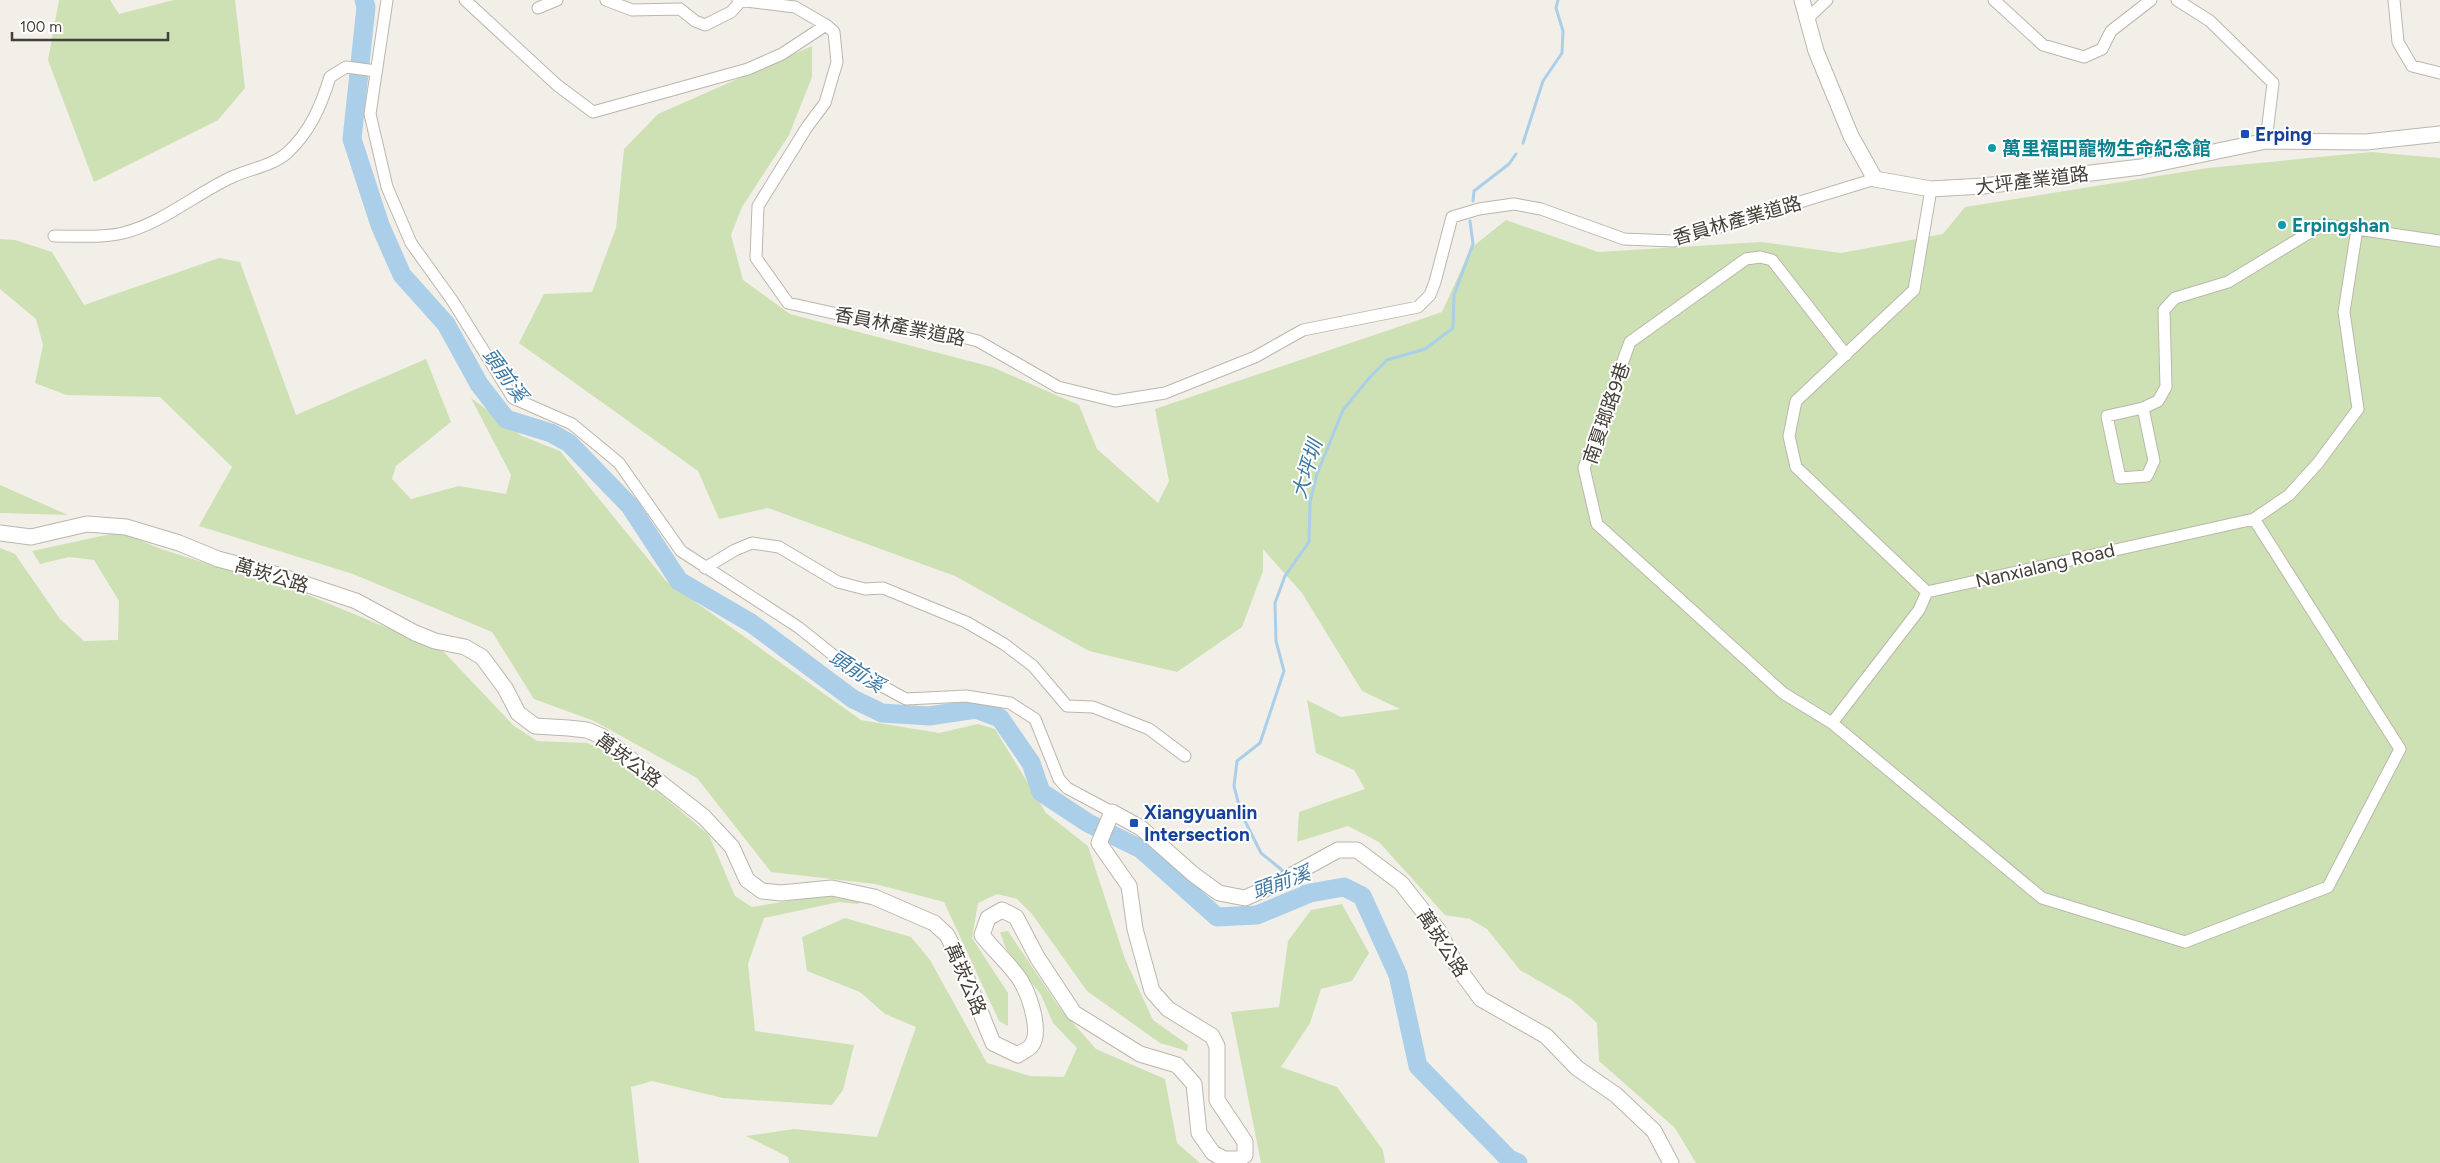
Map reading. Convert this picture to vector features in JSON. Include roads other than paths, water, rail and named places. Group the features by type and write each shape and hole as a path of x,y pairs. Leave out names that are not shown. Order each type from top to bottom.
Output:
{"street":[{"path":"388,0 370,114 391,195 412,243 452,300 513,398 572,424 619,463 681,551 798,627 852,670 906,699 966,696 1010,702 1035,719 1059,779 1067,788 1112,812"},
{"path":"465,0 557,85 593,112 748,69 782,54 826,25 795,7 739,1 731,12 705,25 695,21 680,9 632,10 606,0"},
{"path":"538,8 557,0"},
{"path":"1802,0 1816,51 1851,136 1875,179"},
{"path":"1808,18 1827,0"},
{"path":"1994,0 2043,45 2084,57 2102,49 2111,31 2150,0"},
{"path":"2177,0 2210,21 2273,83 2266,141"},
{"path":"2394,0 2398,42 2412,66 2440,73"},
{"name":"香員林產業道路","path":"826,25 834,32 837,62 825,103 807,127 758,206 756,258 788,303 860,318 923,327 978,342 1058,387 1115,401 1165,393 1255,357 1303,330 1418,308 1430,296 1452,217 1479,209 1514,204 1541,209 1624,239 1673,241 1875,179"},
{"path":"54,236 123,233 190,203 231,177 274,161 287,153 310,126 321,106 330,77 346,67 376,71"},
{"name":"大坪產業道路","path":"1875,179 1931,189 1983,186 2141,167 2266,141 2366,142 2440,134"},
{"path":"1832,723 1919,610 1927,592 1796,467 1789,436 1796,401 1914,290 1931,189"},
{"path":"2143,408 2154,461 2147,476 2120,478 2107,416 2143,408 2158,401 2166,387 2164,310 2175,298 2228,282 2322,225 2440,241"},
{"name":"Nanxialang Road","path":"1927,592 2254,519 2289,495 2318,464 2358,409 2344,312 2356,229"},
{"name":"南夏瑯路9巷","path":"1846,355 1772,260 1760,257 1746,259 1630,342 1584,468 1597,524 1783,693 1832,723 2042,898 2185,942 2328,887 2400,749 2254,519"},
{"name":"萬崁公路","path":"0,533 31,537 86,524 126,527 179,543 218,559 278,575 356,601 416,634 435,641 465,647 482,657 505,688 518,713 535,726 586,730 601,736 704,817 732,847 746,880 762,891 781,893 832,888 874,897 934,923 947,935 994,1043 1018,1055 1030,1047 1036,1035 1034,1016 1022,982 994,952 982,935 988,918 1002,910 1016,917 1037,957 1074,1012 1140,1054 1177,1064 1194,1084 1199,1133 1213,1153 1224,1159 1239,1159 1245,1155 1245,1142 1217,1100 1217,1046 1212,1036 1168,1009 1152,991 1135,929 1129,886 1099,843 1112,812 1141,828 1193,874 1219,893 1245,898 1276,884 1338,850 1358,850 1401,883 1438,930 1458,968 1481,999 1546,1036 1576,1068 1616,1095 1654,1131 1671,1163"},
{"path":"705,568 735,550 752,543 780,547 838,582 865,589 883,588 966,622 1004,644 1032,666 1067,706 1093,707 1149,729 1185,756"}],"waterway":[{"name":"頭前溪","path":"364,0 366,7 352,139 380,225 402,275 446,324 479,384 506,419 551,433 569,443 630,506 679,581 751,623 853,699 882,713 929,716 976,709 1000,718 1031,763 1041,792 1088,823 1141,849 1217,917 1257,915 1310,893 1344,887 1362,896 1398,975 1418,1066 1509,1159 1518,1163"},
{"name":"大坪圳","path":"1523,143 1543,81 1562,53 1563,31 1556,8 1558,0"},
{"name":"大坪圳","path":"1473,201 1474,191 1509,164 1516,154"},
{"name":"大坪圳","path":"1282,870 1261,853 1241,813 1234,786 1237,761 1260,743 1284,671 1276,641 1275,603 1285,576 1309,542 1310,502 1317,474 1343,410 1370,377 1387,360 1425,349 1453,328 1454,295 1473,244 1470,221"},
{"name":"大坪圳","path":"1297,882 1310,893"}],"place":[{"name":"Erping","path":"2245,134"},
{"name":"萬里福田寵物生命紀念館","path":"1992,148"},
{"name":"Erpingshan","path":"2282,225"},
{"name":"Xiangyuanlin Intersection","path":"1134,823"}]}
